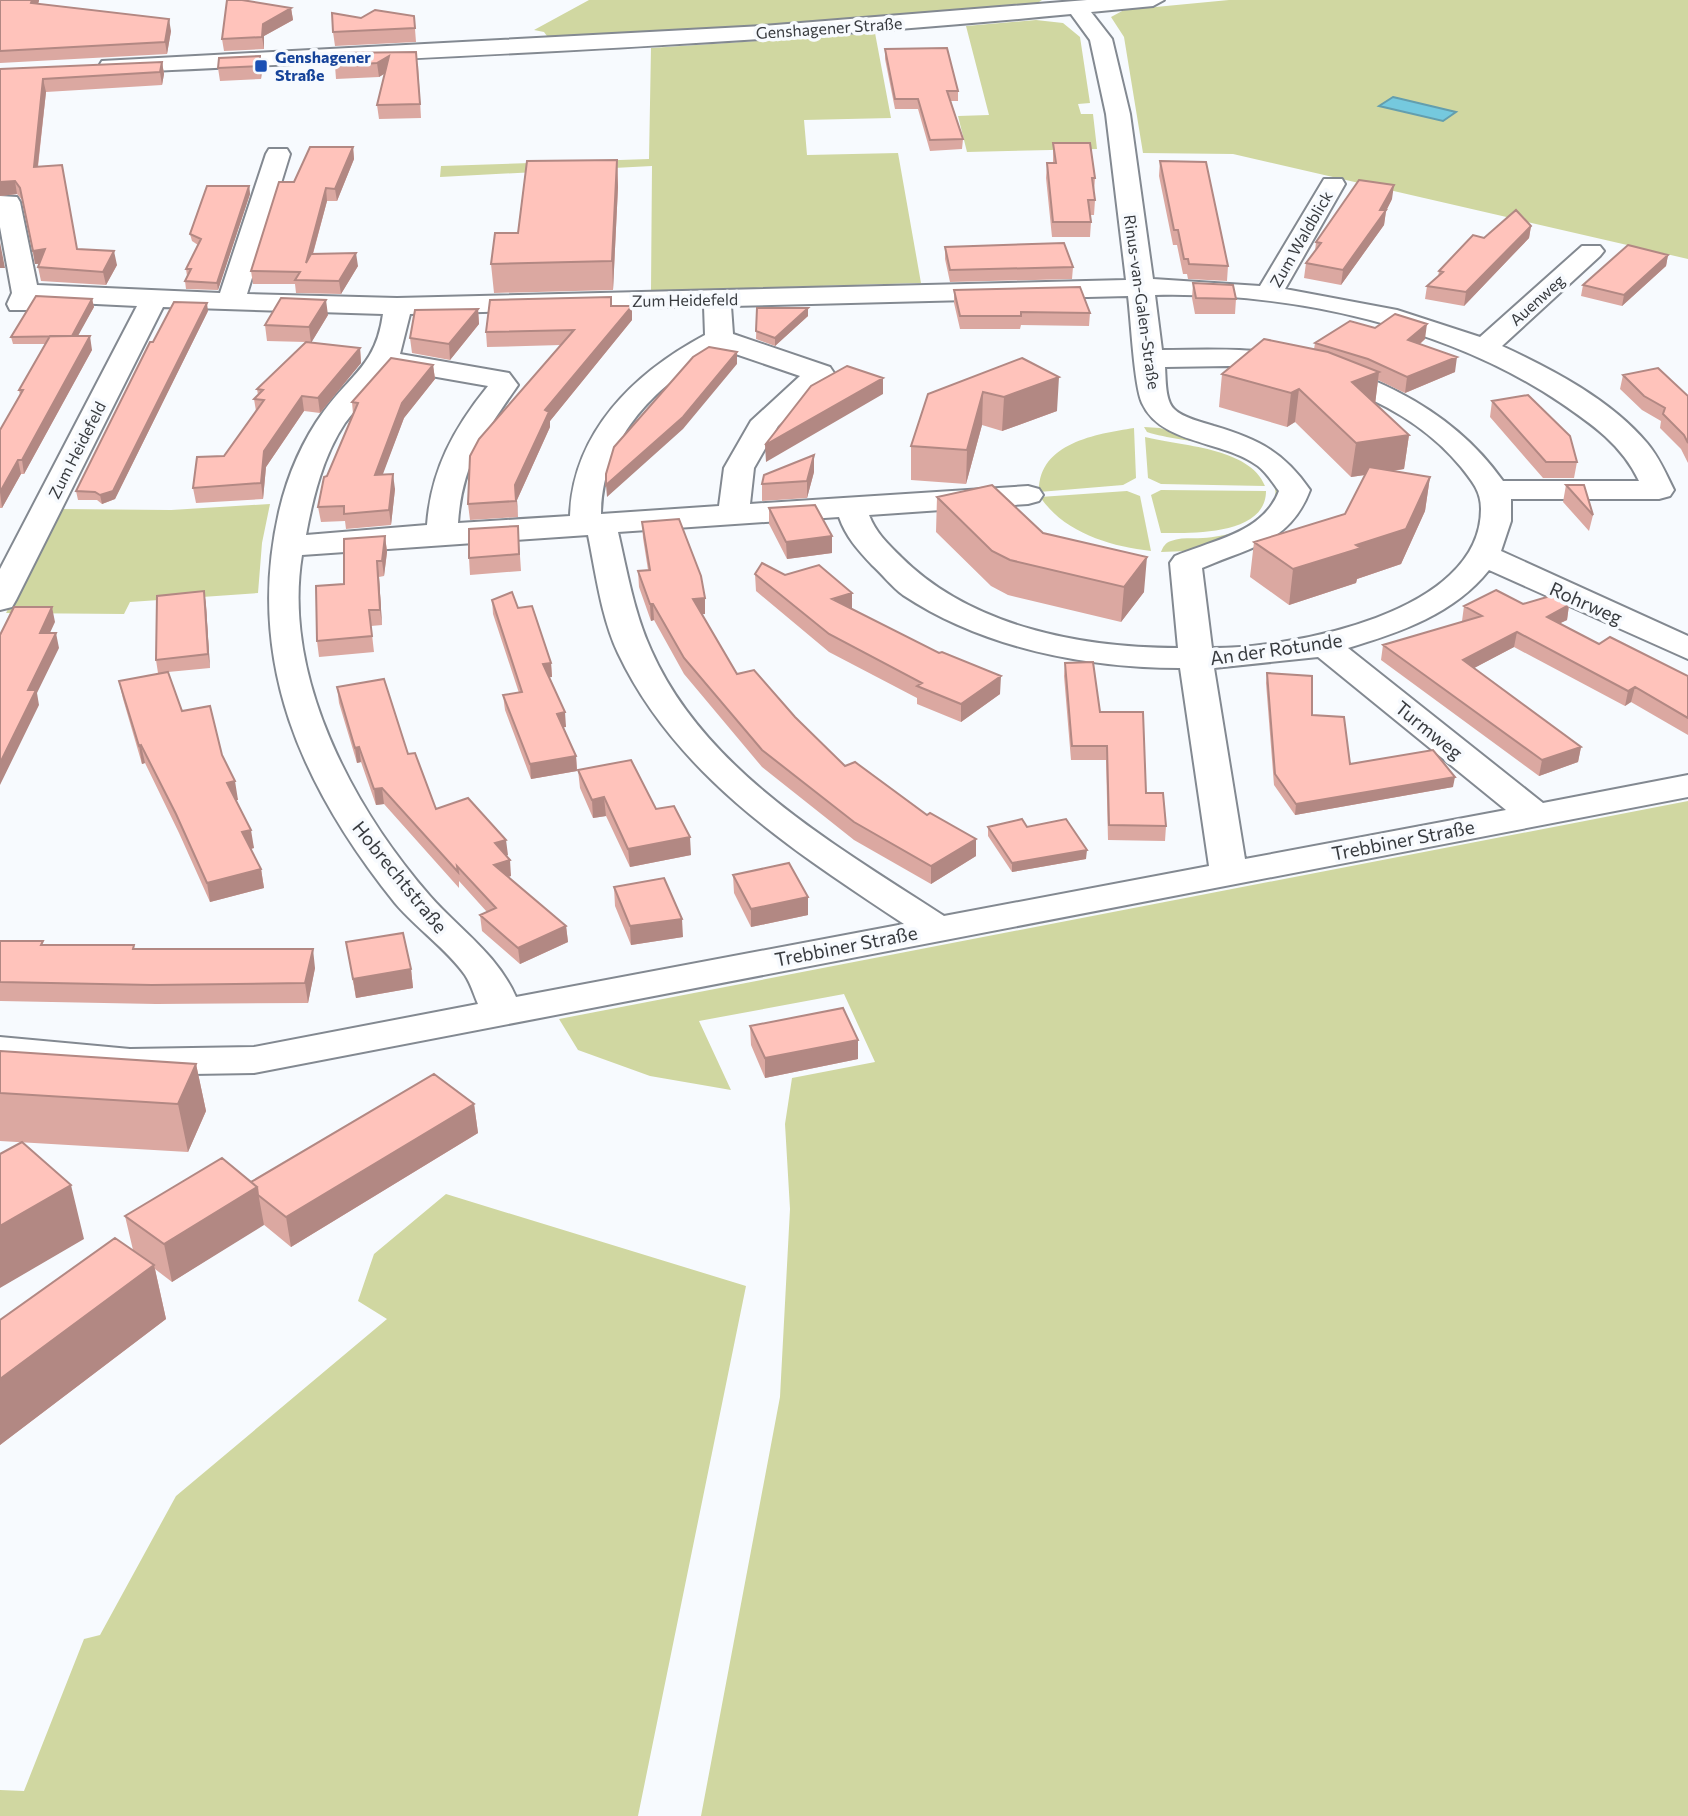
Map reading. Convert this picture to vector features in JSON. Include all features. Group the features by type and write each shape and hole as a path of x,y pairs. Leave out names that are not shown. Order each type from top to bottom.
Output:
{"street":[{"name":"Genshagener Straße","path":"89,68 679,38 1153,0"},
{"name":"Rinus-van-Galen-Straße","path":"1077,8 1101,39 1118,114 1155,401 1164,416 1184,426 1234,441 1270,460 1295,490 1290,509 1279,523 1186,563 1196,659 1229,874"},
{"path":"231,301 278,154"},
{"name":"Zum Waldblick","path":"1269,293 1333,184"},
{"name":"Zum Heidefeld","path":"8,202 22,298 83,293 154,299 397,306 1139,287 1214,288 1269,293 1357,309 1420,326 1483,349 1536,374 1575,398 1621,433 1641,456 1659,490 1494,490"},
{"name":"Auenweg","path":"1483,349 1591,251"},
{"name":"Zum Heidefeld","path":"0,600 154,299"},
{"path":"717,299 719,339"},
{"name":"Hobrechtstraße","path":"397,306 395,335 386,360 334,418 316,452 294,512 284,582 287,643 298,702 322,764 355,825 435,924 483,971 502,1012"},
{"path":"733,515 739,468 766,421 820,373 719,339 666,370 617,420 600,447 589,479 593,526 635,652 660,697 701,747 752,798 811,844 938,929"},
{"path":"1149,359 1222,358 1278,362 1332,377 1375,393 1433,424 1472,458 1494,490"},
{"path":"386,360 499,379 504,386 458,452 443,495 442,534"},
{"name":"An der Rotunde","path":"851,507 864,538 890,569 927,596 979,622 1044,643 1117,657 1196,659 1324,646 1364,635 1411,616 1449,592 1485,556 1495,527 1494,490"},
{"path":"288,548 320,542 593,526 1028,495"},
{"name":"Rohrweg","path":"1485,556 1688,649"},
{"name":"Turmweg","path":"1324,646 1534,814"},
{"name":"Trebbiner Straße","path":"0,1050 130,1062 254,1060 1688,786"}],"green space":[{"path":"589,0 1042,0 1030,8 835,24 550,40 544,32 534,30"},
{"path":"1229,0 1688,0 1688,259 1233,154 1143,153 1124,37 1111,17 1124,10"},
{"path":"1036,20 1063,23 1080,37 1090,103 1078,104 1081,114 1093,114 1097,149 967,152 958,116 989,115 966,26"},
{"path":"875,33 891,118 804,120 807,155 898,153 921,283 651,291 652,166 440,177 441,166 649,159 651,48"},
{"path":"1144,427 1160,428 1251,456 1278,481 1281,504 1263,517 1273,506 1275,490 1263,469 1249,458 1216,446 1147,432"},
{"path":"1134,428 1136,478 1123,485 1039,492 1041,475 1048,462 1059,452 1087,438"},
{"path":"1145,437 1212,450 1229,456 1245,463 1257,473 1265,486 1161,484 1148,478"},
{"path":"1161,490 1266,491 1263,506 1254,517 1240,524 1207,532 1161,533 1151,495"},
{"path":"1127,491 1140,496 1151,551 1119,546 1089,536 1062,520 1040,497"},
{"path":"270,504 262,543 258,593 130,602 124,614 6,613 59,509 171,510"},
{"path":"1257,522 1242,533 1187,551 1161,552 1166,544 1175,540 1221,536"},
{"path":"1688,801 1688,1816 701,1816 780,1397 790,1209 785,1124 792,1078 875,1062 844,994 699,1021 731,1090 650,1076 578,1050 559,1019"},
{"path":"446,1194 746,1286 638,1816 0,1816 0,1790 24,1791 84,1639 100,1635 176,1496 387,1319 358,1301 374,1254"}],"water":[{"path":"1393,97 1456,112 1443,121 1379,106"}],"building":[{"path":"0,0 32,0 31,3 169,19 165,42 0,51"},
{"path":"227,0 291,8 263,24 262,37 222,39"},
{"path":"375,10 414,16 415,28 333,32 332,13 361,18"},
{"path":"947,48 958,91 947,91 963,139 930,140 918,99 895,99 885,49"},
{"path":"416,52 420,104 377,105 389,56 377,63 334,66 334,53"},
{"path":"260,56 260,66 218,68 219,58"},
{"path":"162,62 160,72 43,79 34,167 62,165 77,249 114,251 103,272 38,267 45,249 33,251 20,188 15,181 0,182 0,69"},
{"path":"1053,143 1090,143 1095,178 1092,178 1095,200 1088,200 1091,222 1053,222 1047,163 1056,163"},
{"path":"310,147 353,147 335,189 326,188 306,263 311,254 356,253 339,281 295,280 300,272 251,271 279,182 294,182"},
{"path":"617,160 612,261 491,264 495,233 518,233 527,161"},
{"path":"1160,161 1206,162 1228,266 1189,264 1188,259 1184,259 1178,230 1174,230"},
{"path":"1359,180 1394,185 1380,210 1386,210 1343,270 1306,263 1321,243 1316,242"},
{"path":"207,186 249,186 217,283 185,281 191,269 186,269 201,239 190,234"},
{"path":"1516,210 1531,226 1466,292 1427,286 1443,272 1439,271 1473,235 1484,238"},
{"path":"1064,243 1073,267 950,270 945,247"},
{"path":"1628,245 1668,255 1624,295 1583,285"},
{"path":"1193,283 1233,285 1236,299 1196,298"},
{"path":"1080,287 1090,313 1021,312 1021,316 960,316 954,290"},
{"path":"36,296 92,299 72,336 11,337"},
{"path":"611,297 611,306 632,306 545,410 549,412 515,485 516,501 468,504 470,456 479,439 574,330 486,332 490,300"},
{"path":"281,298 326,300 309,327 265,325"},
{"path":"174,302 207,303 113,491 100,495 95,492 76,491 150,342 153,342"},
{"path":"757,308 808,308 775,338 756,331"},
{"path":"478,309 449,344 410,338 415,310"},
{"path":"1395,314 1427,324 1408,340 1457,357 1407,377 1368,359 1315,343 1350,321 1375,328"},
{"path":"50,336 90,336 22,460 18,460 0,492 0,430"},
{"path":"1264,339 1328,352 1379,372 1352,382 1409,435 1356,443 1299,389 1291,393 1222,374"},
{"path":"306,342 360,348 318,398 302,396 264,451 261,483 193,488 197,457 224,456 264,400 254,399 263,390 257,389"},
{"path":"709,347 737,352 683,417 606,485 606,474 614,447 693,357"},
{"path":"391,358 433,365 402,403 375,475 393,474 389,510 344,514 344,506 318,507 324,477 327,476 358,403 352,402"},
{"path":"1022,358 1059,377 1004,397 983,392 967,450 911,446 928,394"},
{"path":"847,366 883,378 765,445 811,386"},
{"path":"1658,368 1688,396 1688,443 1684,435 1663,414 1665,408 1644,396 1623,375"},
{"path":"1528,395 1570,436 1577,462 1546,462 1492,401"},
{"path":"814,455 807,481 762,484 764,475"},
{"path":"1369,467 1430,477 1406,529 1356,545 1361,548 1293,569 1254,542 1345,514"},
{"path":"992,485 1043,533 1147,557 1124,587 1010,560 992,551 937,497"},
{"path":"1566,485 1584,485 1593,515"},
{"path":"815,505 832,536 786,542 769,508"},
{"path":"679,519 701,576 705,598 693,599 737,674 754,670 795,717 845,766 855,762 927,815 930,813 976,839 931,866 854,822 762,750 684,658 653,604 650,604 638,571 650,570 642,522"},
{"path":"518,526 519,554 469,558 469,529"},
{"path":"385,536 382,561 377,561 380,610 369,610 372,636 317,641 316,586 344,584 344,539"},
{"path":"762,563 785,575 819,565 852,593 832,599 939,653 1001,676 961,704 917,686 922,683 829,634 755,574"},
{"path":"1496,590 1523,604 1564,592 1569,605 1547,617 1599,644 1610,637 1688,676 1688,718 1635,687 1628,691 1517,632 1463,660 1581,747 1542,760 1383,645 1482,616 1464,606"},
{"path":"204,591 208,654 156,660 157,596"},
{"path":"512,592 518,608 532,606 551,663 543,664 565,712 557,714 576,756 530,764 503,695 522,692 492,600"},
{"path":"14,607 52,607 40,633 56,633 28,690 36,690 0,763 0,635"},
{"path":"1093,662 1100,712 1143,712 1146,793 1163,793 1166,826 1109,825 1107,746 1072,746 1065,663"},
{"path":"168,672 182,711 210,706 222,755 235,781 227,783 251,830 242,832 261,869 207,883 176,814 141,745 139,746 119,681"},
{"path":"1267,673 1312,676 1312,715 1344,717 1350,764 1433,750 1455,777 1296,804 1275,774"},
{"path":"384,679 408,754 415,753 436,809 468,798 506,840 495,843 510,860 494,865 566,926 518,948 480,915 496,908 457,866 458,872 382,788 374,789 359,747 355,748 337,687"},
{"path":"631,760 656,809 674,806 690,837 628,849 604,797 592,800 578,770"},
{"path":"1022,819 1027,827 1066,819 1087,850 1012,863 988,827"},
{"path":"789,863 808,897 751,909 733,875"},
{"path":"664,878 682,919 630,926 614,887"},
{"path":"403,933 411,969 353,979 346,942"},
{"path":"0,941 43,941 41,945 134,945 133,949 313,949 305,983 152,985 0,982"},
{"path":"843,1008 858,1040 765,1058 750,1026"},
{"path":"0,1051 196,1064 178,1104 0,1093"},
{"path":"434,1074 474,1104 286,1217 258,1195 257,1187 251,1182"},
{"path":"22,1142 71,1185 0,1226 0,1154"},
{"path":"222,1158 257,1187 164,1244 125,1216"},
{"path":"115,1238 154,1265 0,1379 0,1320"}],"place":[{"name":"Genshagener Straße","path":"261,66"}]}
